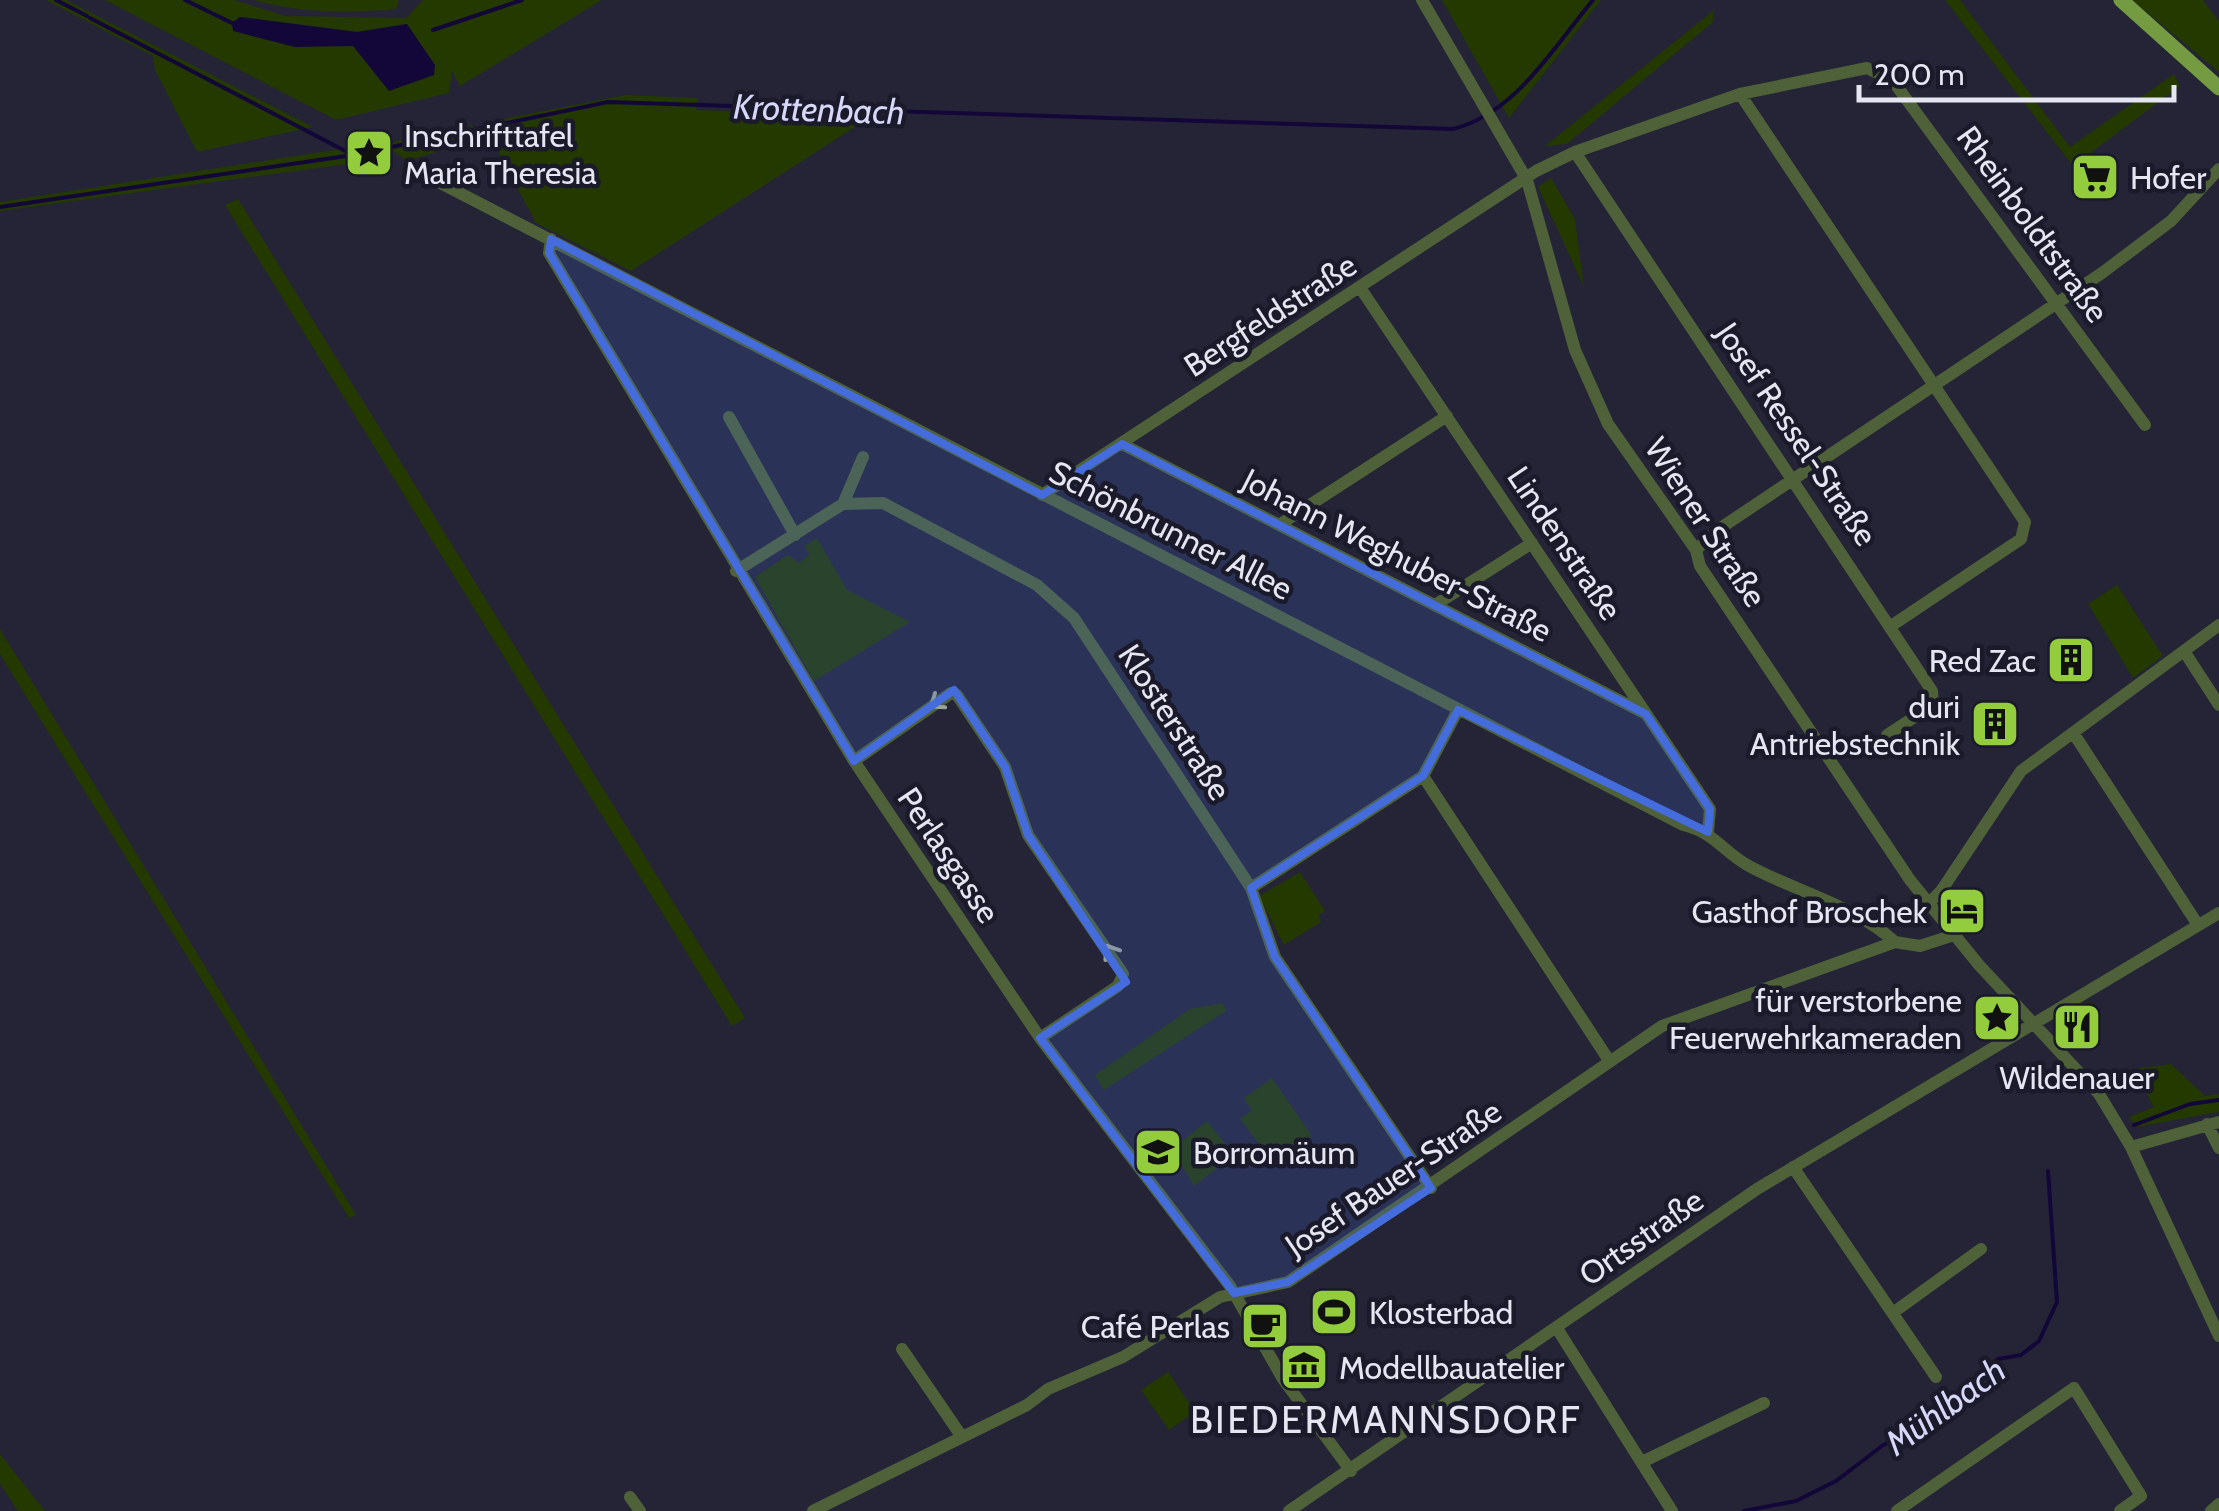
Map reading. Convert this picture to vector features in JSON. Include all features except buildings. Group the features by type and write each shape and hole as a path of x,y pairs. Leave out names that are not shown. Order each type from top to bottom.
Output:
{"main road":[{"path":"2121,0 2217,82"}],"street":[{"name":"Wiener Straße","path":"1422,0 1527,180 1574,350 1608,424 1929,903 2099,1094 2131,1147 2219,1336"},
{"name":"Rheinboldtstraße","path":"1527,180 1575,152 1740,94 1866,68 1893,81 2145,425"},
{"path":"1740,94 2026,531 2022,540 1892,626"},
{"name":"Josef Ressel-Straße","path":"1575,152 1932,691 1933,705 1887,735"},
{"path":"1696,550 1716,531 2171,222 2219,170"},
{"name":"Schönbrunner Allee","path":"417,171 1458,710 1684,825 1708,832 1745,864 1876,924 1895,942"},
{"name":"Bergfeldstraße","path":"1042,495 1527,180"},
{"name":"Perlasgasse","path":"552,239 549,253 736,571 854,761 1040,1038 1234,1293 1283,1379 1351,1471"},
{"name":"Lindenstraße","path":"1361,288 1710,808 1708,832"},
{"path":"729,416 795,535"},
{"path":"1279,525 1447,416"},
{"name":"Johann Weghuber-Straße","path":"1122,444 1646,714"},
{"path":"736,571 843,504 863,458"},
{"name":"Klosterstraße","path":"843,504 883,503 1038,584 1074,618 1251,888 1275,957 1430,1188"},
{"path":"1435,606 1532,543"},
{"path":"1929,903 2021,771 2219,625"},
{"path":"2184,651 2219,705"},
{"path":"854,761 951,692 957,695 1005,767 1028,835 1122,974 1118,986 1040,1038"},
{"path":"1251,888 1423,776 1458,710"},
{"path":"2074,734 2198,925"},
{"path":"1423,776 1610,1062"},
{"name":"Ortsstraße","path":"1290,1511 1792,1167 2219,913"},
{"name":"Josef Bauer-Straße","path":"813,1511 1122,1356 1234,1293 1285,1284 1662,1026 1895,942 1920,946 1954,935"},
{"path":"2131,1147 2213,1123 2219,1148"},
{"path":"1792,1167 1936,1377"},
{"path":"1894,1312 1981,1249"},
{"path":"1558,1330 1672,1511"},
{"path":"902,1349 962,1437"},
{"path":"1897,1511 2074,1388 2142,1496 2120,1511"},
{"path":"1642,1462 1764,1403"},
{"path":"630,1497 640,1511"},
{"path":"2211,1511 2219,1504"}],"highlighted area":[{"path":"551,239 1042,495 1122,444 1646,714 1710,809 1708,832 1458,710 1423,776 1251,888 1275,957 1431,1188 1288,1282 1234,1293 1040,1038 1126,982 1028,835 1005,767 954,690 854,761 549,253"}],"green space":[{"path":"46,0 66,0 313,127 197,152 155,70 153,56"},
{"path":"105,0 234,0 285,16 406,18 423,0 602,0 460,86 452,71 449,93 336,120","holes":["240,17 357,32 407,24 369,63 353,45"]},
{"path":"253,0 399,0 396,9 342,12 288,8"},
{"path":"1442,0 1601,0 1509,118"},
{"path":"1945,0 1960,0 2070,147 2174,74 2180,86 2073,166"},
{"path":"2132,0 2203,0 2219,21 2219,72"},
{"path":"1713,11 1713,22 1567,144 1545,146"},
{"path":"626,95 698,98 696,110 872,116 631,271 536,223 483,123"},
{"path":"472,125 477,139 407,161 384,144"},
{"path":"353,147 377,160 0,211 0,202"},
{"path":"1551,178 1575,219 1584,287 1538,187"},
{"path":"238,199 745,1018 732,1026 225,205"},
{"path":"817,538 847,590 910,622 814,681 755,577 788,555 799,563 810,554 804,546"},
{"path":"2117,585 2163,656 2133,678 2088,604"},
{"path":"0,629 356,1215 349,1218 0,654"},
{"path":"1300,872 1325,911 1319,915 1321,922 1284,945 1259,896"},
{"path":"1223,1003 1226,1011 1104,1090 1095,1075 1190,1009"},
{"path":"2171,1064 2205,1096 2219,1094 2219,1112 2136,1127 2129,1117 2154,1107 2133,1069"},
{"path":"1272,1078 1312,1136 1274,1163 1240,1119 1252,1110 1244,1098"},
{"path":"1207,1121 1234,1155 1194,1186 1172,1149"},
{"path":"1168,1372 1195,1412 1169,1430 1141,1390"},
{"path":"0,1454 45,1511 18,1511 0,1484"}],"shaded area":[{"path":"240,17 357,32 407,24 435,65 434,75 389,91 353,46 295,47 233,31 232,23"}],"waterway":[{"path":"56,0 87,16"},
{"path":"185,0 234,24"},
{"path":"433,30 522,0"},
{"name":"Krottenbach","path":"0,207 353,155 608,102 1453,129 1496,109 1514,94 1593,0"},
{"path":"90,18 351,154"},
{"name":"Mühlbach","path":"2134,1125 2190,1104 2219,1100"},
{"name":"Mühlbach","path":"1744,1511 1796,1501 1836,1481 1882,1446 1958,1402 1998,1359 2021,1355 2039,1341 2057,1302 2048,1171"}],"place":[{"name":"Inschrifttafel Maria Theresia","path":"369,153"},
{"name":"Hofer","path":"2095,177"},
{"name":"Red Zac","path":"2071,660"},
{"name":"duri Antriebstechnik","path":"1995,724"},
{"name":"Gasthof Broschek","path":"1962,911"},
{"name":"für verstorbene Feuerwehrkameraden","path":"1997,1018"},
{"name":"Wildenauer","path":"2077,1027"},
{"name":"Borromäum","path":"1158,1152"},
{"name":"Klosterbad","path":"1334,1312"},
{"name":"Café Perlas","path":"1265,1326"},
{"name":"Modellbauatelier","path":"1304,1367"}],"district":[{"name":"BIEDERMANNSDORF","path":"1386,1419"}]}
